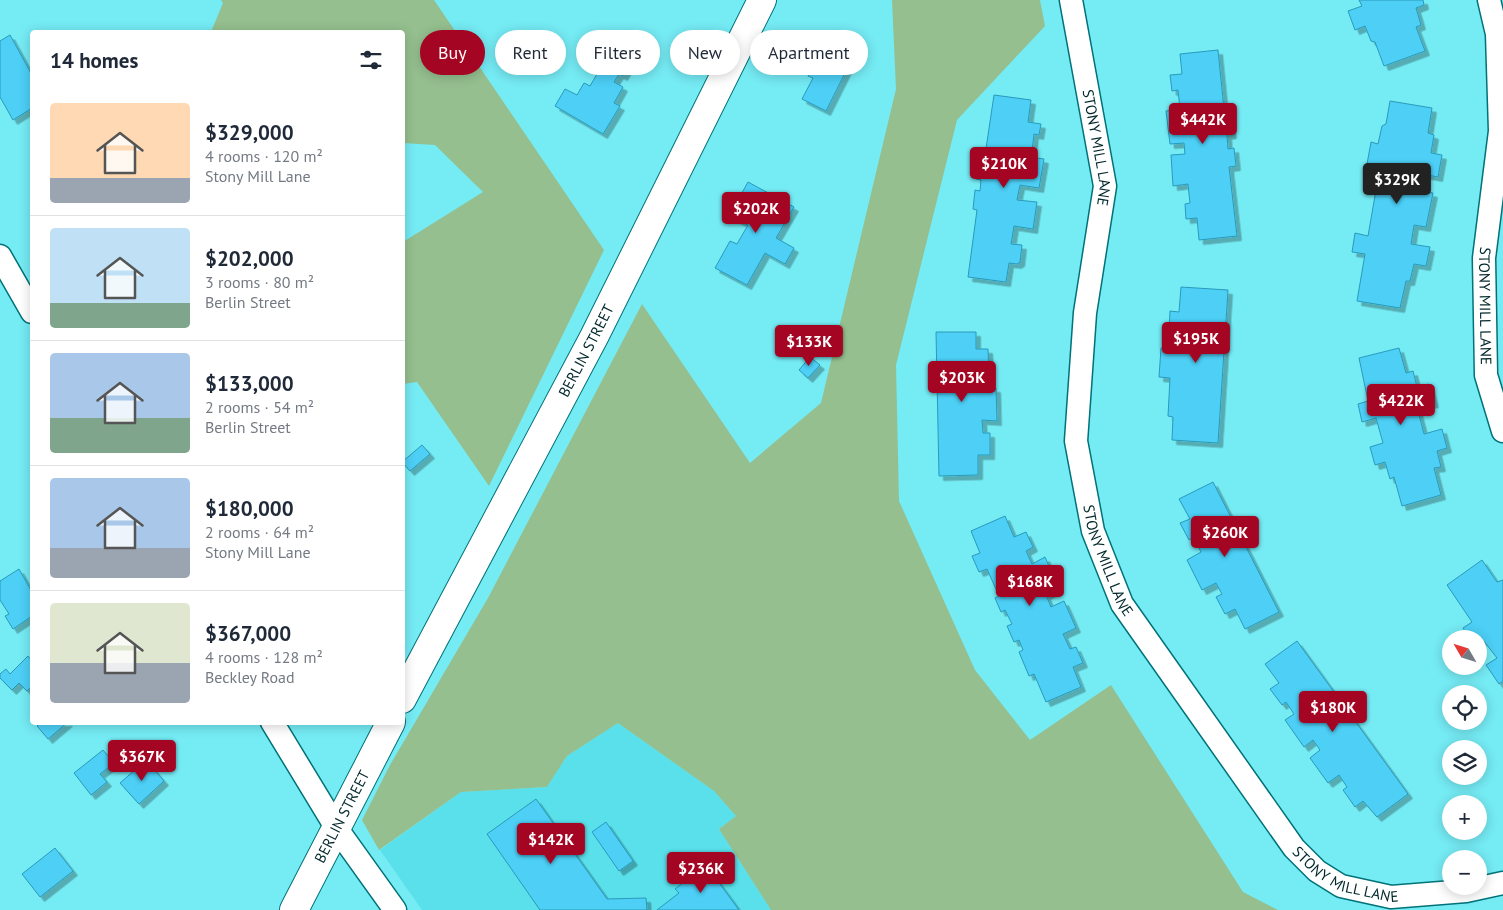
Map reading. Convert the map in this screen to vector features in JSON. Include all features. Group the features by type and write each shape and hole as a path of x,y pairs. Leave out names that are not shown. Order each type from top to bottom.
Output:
{"street":[{"name":"BERLIN STREET","path":"405,693 602,321 762,0"},
{"name":"STONY MILL LANE","path":"1071,0 1105,186 1085,313 1076,441 1093,531 1122,604 1294,848 1317,871 1341,886 1391,897 1466,891 1503,884"},
{"name":"STONY MILL LANE","path":"1489,0 1497,34 1500,131 1484,258 1486,375 1503,431"},
{"path":"0,256 30,308"},
{"path":"274,725 337,829 395,910"},
{"name":"BERLIN STREET","path":"294,910 389,725"}],"shaded area":[{"path":"618,723 714,791 736,816 719,829 771,910 422,910 380,850 461,792 547,787 567,756"}],"green space":[{"path":"221,0 434,0 454,30 420,30 420,75 485,75 604,250 489,486 417,382 405,384 405,241 483,192 435,145 405,143 405,30 212,30 223,3"},
{"path":"892,0 1040,0 1045,26 957,120 896,365 899,501 975,670 1030,740 1111,685 1243,892 1278,910 771,910 719,829 736,816 714,791 618,723 567,756 547,787 461,792 379,850 362,820 390,765 488,598 642,304 750,463 821,403 896,89"}],"building":[{"path":"1359,0 1423,0 1424,5 1416,8 1421,25 1416,27 1425,51 1384,66 1375,42 1371,41 1365,26 1355,30 1348,11 1362,6"},
{"path":"10,35 30,71 30,109 13,120 0,97 0,41"},
{"path":"1218,50 1225,119 1230,119 1232,134 1227,135 1228,149 1234,148 1236,166 1229,167 1237,236 1199,240 1197,218 1186,219 1185,204 1190,203 1188,184 1173,186 1171,155 1185,154 1184,143 1170,144 1166,111 1180,109 1178,90 1172,91 1170,75 1182,74 1180,54"},
{"path":"596,75 618,75 614,82 623,87 614,103 620,106 603,134 555,106 565,89 577,95 584,83 590,86"},
{"path":"844,75 826,111 802,99 813,78 808,76"},
{"path":"994,95 1031,100 1028,122 1041,124 1039,135 1034,134 1032,151 1025,150 1024,156 1044,159 1039,188 1020,185 1017,200 1037,202 1033,229 1014,226 1011,244 1022,245 1020,262 1017,264 1009,263 1006,282 968,277 977,210 973,209 975,190 980,191 981,180 976,179 978,161 984,162"},
{"path":"1390,101 1432,108 1428,133 1434,135 1431,153 1442,155 1438,177 1422,174 1419,190 1433,193 1426,227 1414,225 1411,244 1430,247 1426,266 1414,264 1410,281 1406,281 1400,308 1357,301 1365,254 1352,252 1355,233 1368,236 1380,167 1367,164 1371,142 1378,144 1382,126 1386,124"},
{"path":"748,182 794,207 776,238 794,248 785,264 765,253 747,285 715,268 730,241 737,244 748,225 729,216"},
{"path":"1181,287 1228,290 1218,443 1172,440 1173,417 1168,416 1170,378 1159,377 1161,348 1173,349 1174,332 1169,332 1170,311 1179,312"},
{"path":"936,332 976,332 976,349 988,349 989,373 982,373 982,388 996,388 997,421 982,420 983,433 990,433 990,455 978,455 978,475 939,476"},
{"path":"1399,348 1406,373 1413,371 1417,387 1429,384 1434,403 1417,407 1424,434 1442,429 1447,448 1437,451 1441,467 1434,468 1441,495 1402,506 1394,477 1390,479 1385,462 1375,465 1370,447 1383,443 1376,418 1362,422 1358,404 1368,401 1359,358"},
{"path":"810,357 820,365 808,378 799,370"},
{"path":"422,445 430,454 410,471 405,465 405,459"},
{"path":"1213,482 1279,612 1245,629 1235,609 1225,614 1216,597 1222,594 1216,583 1202,590 1187,560 1201,552 1193,537 1189,540 1180,523 1190,519 1179,499"},
{"path":"1005,516 1014,537 1026,532 1033,547 1026,551 1032,564 1045,557 1059,589 1046,595 1051,607 1064,601 1076,628 1063,634 1070,649 1076,647 1083,663 1073,667 1081,687 1046,702 1034,674 1029,676 1019,652 1023,650 1019,640 1014,642 1007,626 1012,624 1005,610 1001,612 995,598 999,596 987,569 979,572 972,556 980,553 971,531"},
{"path":"1482,560 1497,582 1503,580 1503,681 1499,684 1488,668 1488,664 1497,658 1488,646 1488,630 1464,630 1463,628 1472,622 1447,585"},
{"path":"19,569 30,588 30,617 13,629 5,616 9,614 0,600 0,581"},
{"path":"1297,641 1408,794 1377,817 1363,801 1355,807 1343,790 1347,787 1339,775 1328,783 1310,758 1320,750 1313,740 1304,747 1285,720 1294,714 1286,702 1282,705 1270,689 1279,683 1265,664"},
{"path":"28,656 30,658 30,688 27,691 19,683 12,690 0,678 0,674 6,669 10,674"},
{"path":"38,725 64,725 48,739 37,726"},
{"path":"103,750 114,763 100,774 107,782 91,795 74,773"},
{"path":"146,760 164,781 139,804 120,783"},
{"path":"536,799 607,899 646,898 647,910 540,910 487,834"},
{"path":"606,822 633,861 619,871 592,832"},
{"path":"55,848 73,871 40,897 22,874"},
{"path":"706,865 739,910 657,910 679,893 675,889"}]}
